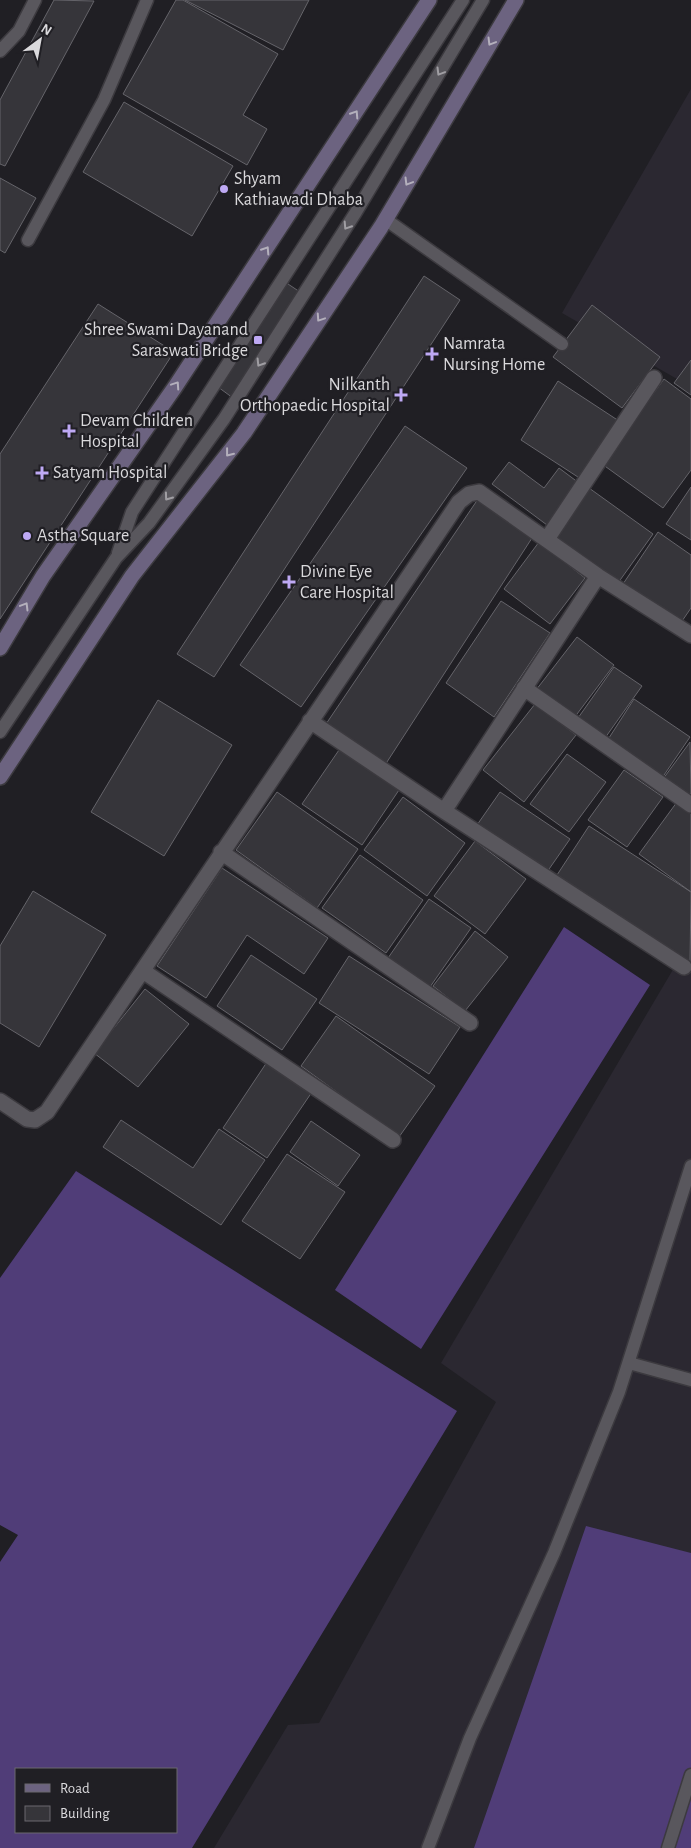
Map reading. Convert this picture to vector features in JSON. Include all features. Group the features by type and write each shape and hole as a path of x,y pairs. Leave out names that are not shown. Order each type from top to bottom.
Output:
{"main road":[{"path":"0,648 42,576 175,387 429,0"},
{"path":"0,777 132,576 244,432 385,219 516,0"}],"street":[{"path":"547,539 654,378"},
{"path":"0,1101 27,1119 35,1120 47,1112 459,502 469,494 479,492 598,576 689,629"},
{"path":"444,811 598,576"},
{"path":"524,688 691,805"},
{"path":"310,721 444,811 684,967"},
{"path":"221,852 470,1023"},
{"path":"143,971 393,1140"}],"lane":[{"path":"0,51 19,31 35,0"},
{"path":"28,240 104,100 147,0"},
{"path":"116,558 132,512 462,0"},
{"path":"0,732 116,558 149,523 224,419 356,212 483,0"},
{"path":"385,219 562,344"},
{"path":"428,1848 470,1738 558,1544 620,1392 691,1166"},
{"path":"629,1363 691,1380"},
{"path":"668,1848 691,1775"}],"shaded area":[{"path":"691,89 691,387 562,313"},
{"path":"564,927 650,985 421,1349 335,1290"},
{"path":"691,939 691,1848 214,1848 288,1725 319,1723 496,1402 441,1363"},
{"path":"76,1171 457,1411 192,1848 0,1848 0,1562 18,1535 0,1525 0,1278"},
{"path":"586,1526 691,1553 691,1848 474,1848"}],"building":[{"path":"54,0 94,1 5,166 0,164 0,100"},
{"path":"176,0 183,0 278,54 243,115 267,129 247,165 123,94"},
{"path":"185,0 309,0 283,50"},
{"path":"124,102 233,166 192,236 83,172"},
{"path":"0,178 36,198 5,253 0,250"},
{"path":"424,276 460,300 214,677 177,654"},
{"path":"285,282 300,292 233,398 218,387"},
{"name":"Astha Square","path":"98,304 174,352 0,619 0,454"},
{"path":"592,305 660,357 622,408 553,357"},
{"path":"691,360 691,395 674,383"},
{"path":"664,379 691,399 691,470 663,508 602,464"},
{"path":"558,381 619,421 581,479 521,440"},
{"path":"405,426 467,468 301,707 240,665"},
{"path":"509,462 544,488 559,468 579,483 547,525 492,484"},
{"path":"691,487 691,540 666,524"},
{"path":"589,488 653,534 618,583 554,537"},
{"path":"478,499 532,538 385,765 326,724"},
{"path":"658,532 691,555 691,608 680,624 623,584"},
{"path":"539,542 585,578 550,624 504,589"},
{"path":"501,601 550,633 494,717 446,683"},
{"path":"577,637 614,665 574,718 536,690"},
{"path":"614,667 642,686 605,738 578,718"},
{"path":"634,699 690,737 662,778 607,741"},
{"path":"158,700 232,745 164,856 91,812"},
{"path":"535,704 576,735 524,802 483,770"},
{"path":"690,742 691,793 688,797 663,779"},
{"path":"339,750 399,790 362,845 302,804"},
{"path":"567,754 606,782 569,832 530,804"},
{"path":"624,770 663,797 627,847 588,820"},
{"path":"277,792 358,849 317,908 236,850"},
{"path":"500,792 570,839 547,872 477,825"},
{"path":"403,797 465,843 427,896 364,850"},
{"path":"677,802 691,812 691,892 639,854"},
{"path":"589,826 691,892 690,962 557,875"},
{"path":"475,841 526,879 485,934 434,896"},
{"path":"360,855 423,900 386,953 322,908"},
{"path":"222,868 328,938 304,974 247,935 206,998 157,966"},
{"path":"33,891 106,935 39,1047 0,1023 0,946"},
{"path":"429,899 471,928 430,987 388,958"},
{"path":"475,931 508,957 465,1011 433,986"},
{"path":"251,955 317,999 282,1050 217,1006"},
{"path":"349,956 460,1027 429,1074 319,1003"},
{"path":"145,989 189,1024 138,1087 94,1053"},
{"path":"336,1016 435,1086 399,1137 301,1066"},
{"path":"267,1062 312,1092 267,1158 223,1128"},
{"path":"121,1120 193,1168 219,1129 265,1160 221,1225 103,1147"},
{"path":"311,1121 360,1155 338,1186 290,1152"},
{"path":"287,1154 345,1192 300,1259 242,1221"}],"place":[{"name":"Shyam Kathiawadi Dhaba","path":"224,189"},
{"name":"Shree Swami Dayanand Saraswati Bridge","path":"258,340"},
{"name":"Namrata Nursing Home","path":"432,354"},
{"name":"Nilkanth Orthopaedic Hospital","path":"401,395"},
{"name":"Devam Children Hospital","path":"69,431"},
{"name":"Satyam Hospital","path":"42,473"},
{"name":"Astha Square","path":"27,536"},
{"name":"Divine Eye Care Hospital","path":"289,582"}]}
